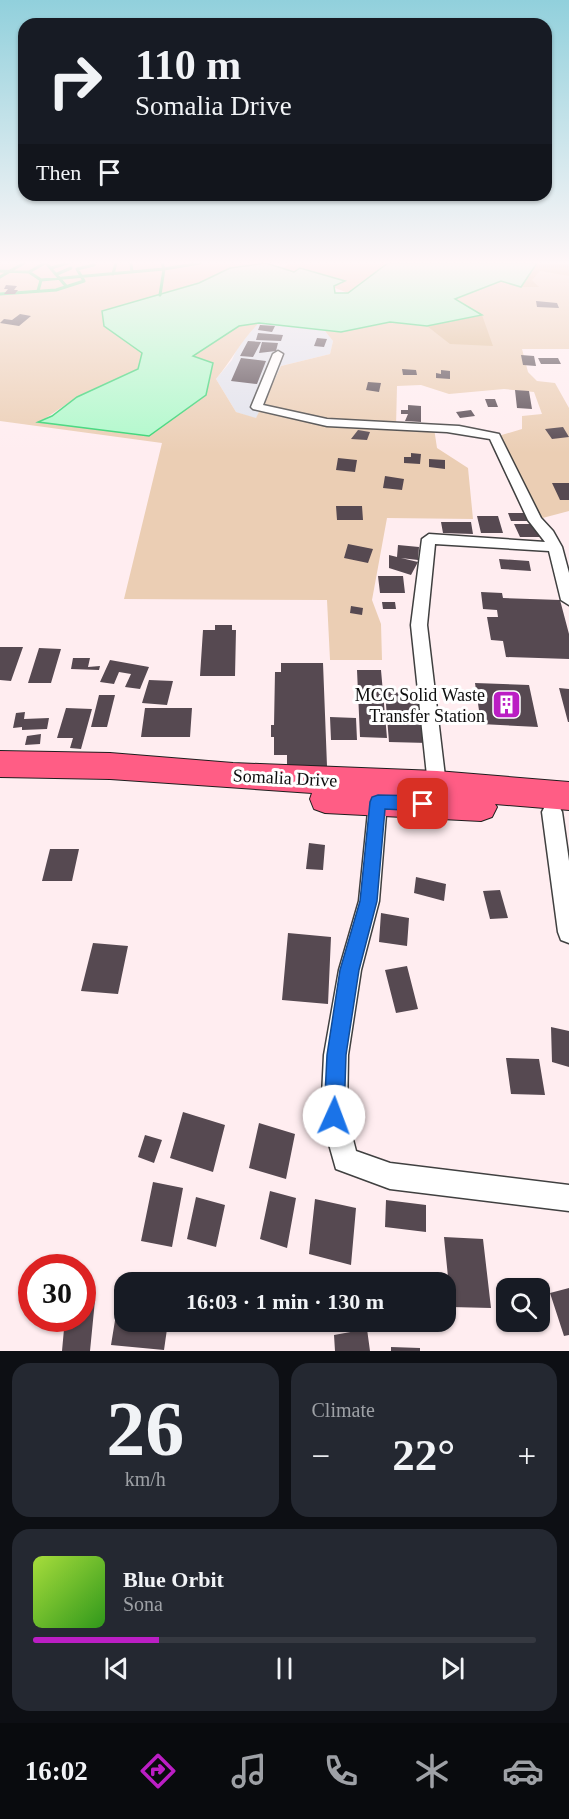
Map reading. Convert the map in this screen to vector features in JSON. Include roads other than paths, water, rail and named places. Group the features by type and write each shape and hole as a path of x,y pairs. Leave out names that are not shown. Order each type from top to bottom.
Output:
{"main road":[{"name":"Somalia Drive","path":"0,764 111,766 233,776 437,785 563,807"},
{"name":"Somalia Drive","path":"0,780 126,784 378,802 563,807"}],"street":[{"path":"278,354 257,407 279,414 339,423 434,428 478,432 495,437 535,520 548,534 555,547 569,600"},
{"path":"437,785 419,625 429,539 555,547"},
{"path":"378,802 369,901 350,970 336,1055 334,1116 345,1160 390,1176 569,1198"},
{"path":"563,807 569,932"}],"place":[{"name":"MCC Solid Waste Transfer Station","path":"506,705"}]}
